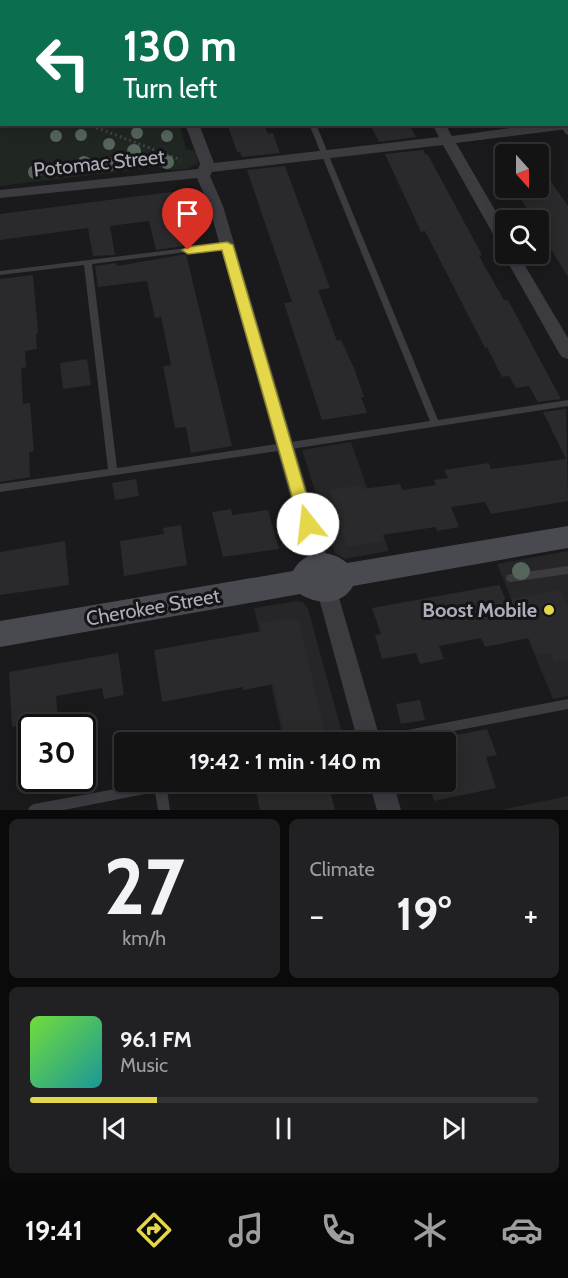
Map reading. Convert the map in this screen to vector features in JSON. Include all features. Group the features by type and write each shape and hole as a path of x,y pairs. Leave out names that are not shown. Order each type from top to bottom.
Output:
{"street":[{"path":"193,126 367,732"},
{"path":"439,126 495,224"},
{"name":"Potomac Street","path":"0,194 447,140 566,128"},
{"path":"517,264 568,353"},
{"name":"Cherokee Street","path":"0,634 568,537"},
{"path":"384,792 389,810"}],"lane":[{"path":"313,126 435,423"},
{"path":"0,273 227,245"},
{"path":"88,262 113,470"},
{"path":"0,488 568,403"},
{"path":"511,578 568,570"},
{"path":"422,732 568,704"},
{"path":"34,810 128,792"},
{"path":"161,792 164,810"}],"path":[{"path":"92,126 185,161"}],"shaded area":[{"path":"0,126 180,126 186,149 195,151 198,163 190,168 179,170 158,167 0,186"},
{"path":"351,442 389,551 345,559 335,553 302,450"},
{"path":"568,551 568,696 553,699 497,564"},
{"path":"296,601 303,602 308,609 342,732 282,732 254,608"},
{"path":"568,796 568,810 501,810"}],"building":[{"path":"228,126 265,126 268,134 273,133 280,153 242,157 240,152 237,152"},
{"path":"371,126 410,126 416,137 379,142"},
{"path":"423,150 428,155 482,255 479,256 504,300 508,300 561,399 538,402 529,386 516,388 509,376 502,377 487,347 485,348 425,231 421,232 385,154"},
{"path":"285,166 330,288 318,290 337,341 341,340 354,368 367,413 322,420 284,303 292,302 247,170"},
{"path":"549,179 568,206 568,277 549,246 549,210 528,210 520,198 549,198"},
{"path":"186,190 194,222 189,223 194,243 183,244 184,246 156,250 149,221 110,226 115,255 93,256 88,228 0,240 0,214"},
{"path":"186,254 232,446 191,453 186,427 175,428 163,366 171,365 161,317 155,318 147,281 98,287 95,266 116,263 117,266"},
{"path":"33,275 38,333 36,334 37,349 25,351 26,367 21,368 23,404 30,403 34,451 29,452 30,477 0,482 0,279"},
{"path":"87,359 91,385 63,389 60,363"},
{"path":"566,409 568,501 491,514 485,502 451,507 459,527 437,531 436,527 382,535 384,541 347,547 329,490 361,485 362,489 400,484 402,490 436,485 434,480 448,478 444,470 489,463 491,469 566,459 543,412"},
{"path":"136,479 139,496 115,500 112,483"},
{"path":"231,509 232,515 268,510 279,549 223,557 212,512"},
{"path":"181,525 187,565 124,576 120,541 164,534 163,528"},
{"path":"65,541 69,585 0,595 0,552"},
{"path":"499,585 506,600 560,590 568,607 568,660 554,662 550,653 536,655 529,638 485,647 481,638 439,646 444,659 420,664 416,653 382,659 375,635 381,634 372,608"},
{"path":"291,618 299,622 325,732 284,732 274,684 243,690 243,687 162,702 154,650 262,631 260,623"},
{"path":"118,653 124,695 104,699 102,688 56,696 58,714 18,714 18,726 12,727 9,672"},
{"path":"420,700 425,720 401,724 396,704"},
{"path":"487,729 497,755 486,757 496,788 434,801 431,792 456,792 456,735"},
{"path":"256,792 330,792 335,810 260,810"}],"place":[{"name":"Boost Mobile","path":"549,610"}],"route":[{"path":"188,250 227,245 308,524"}]}
